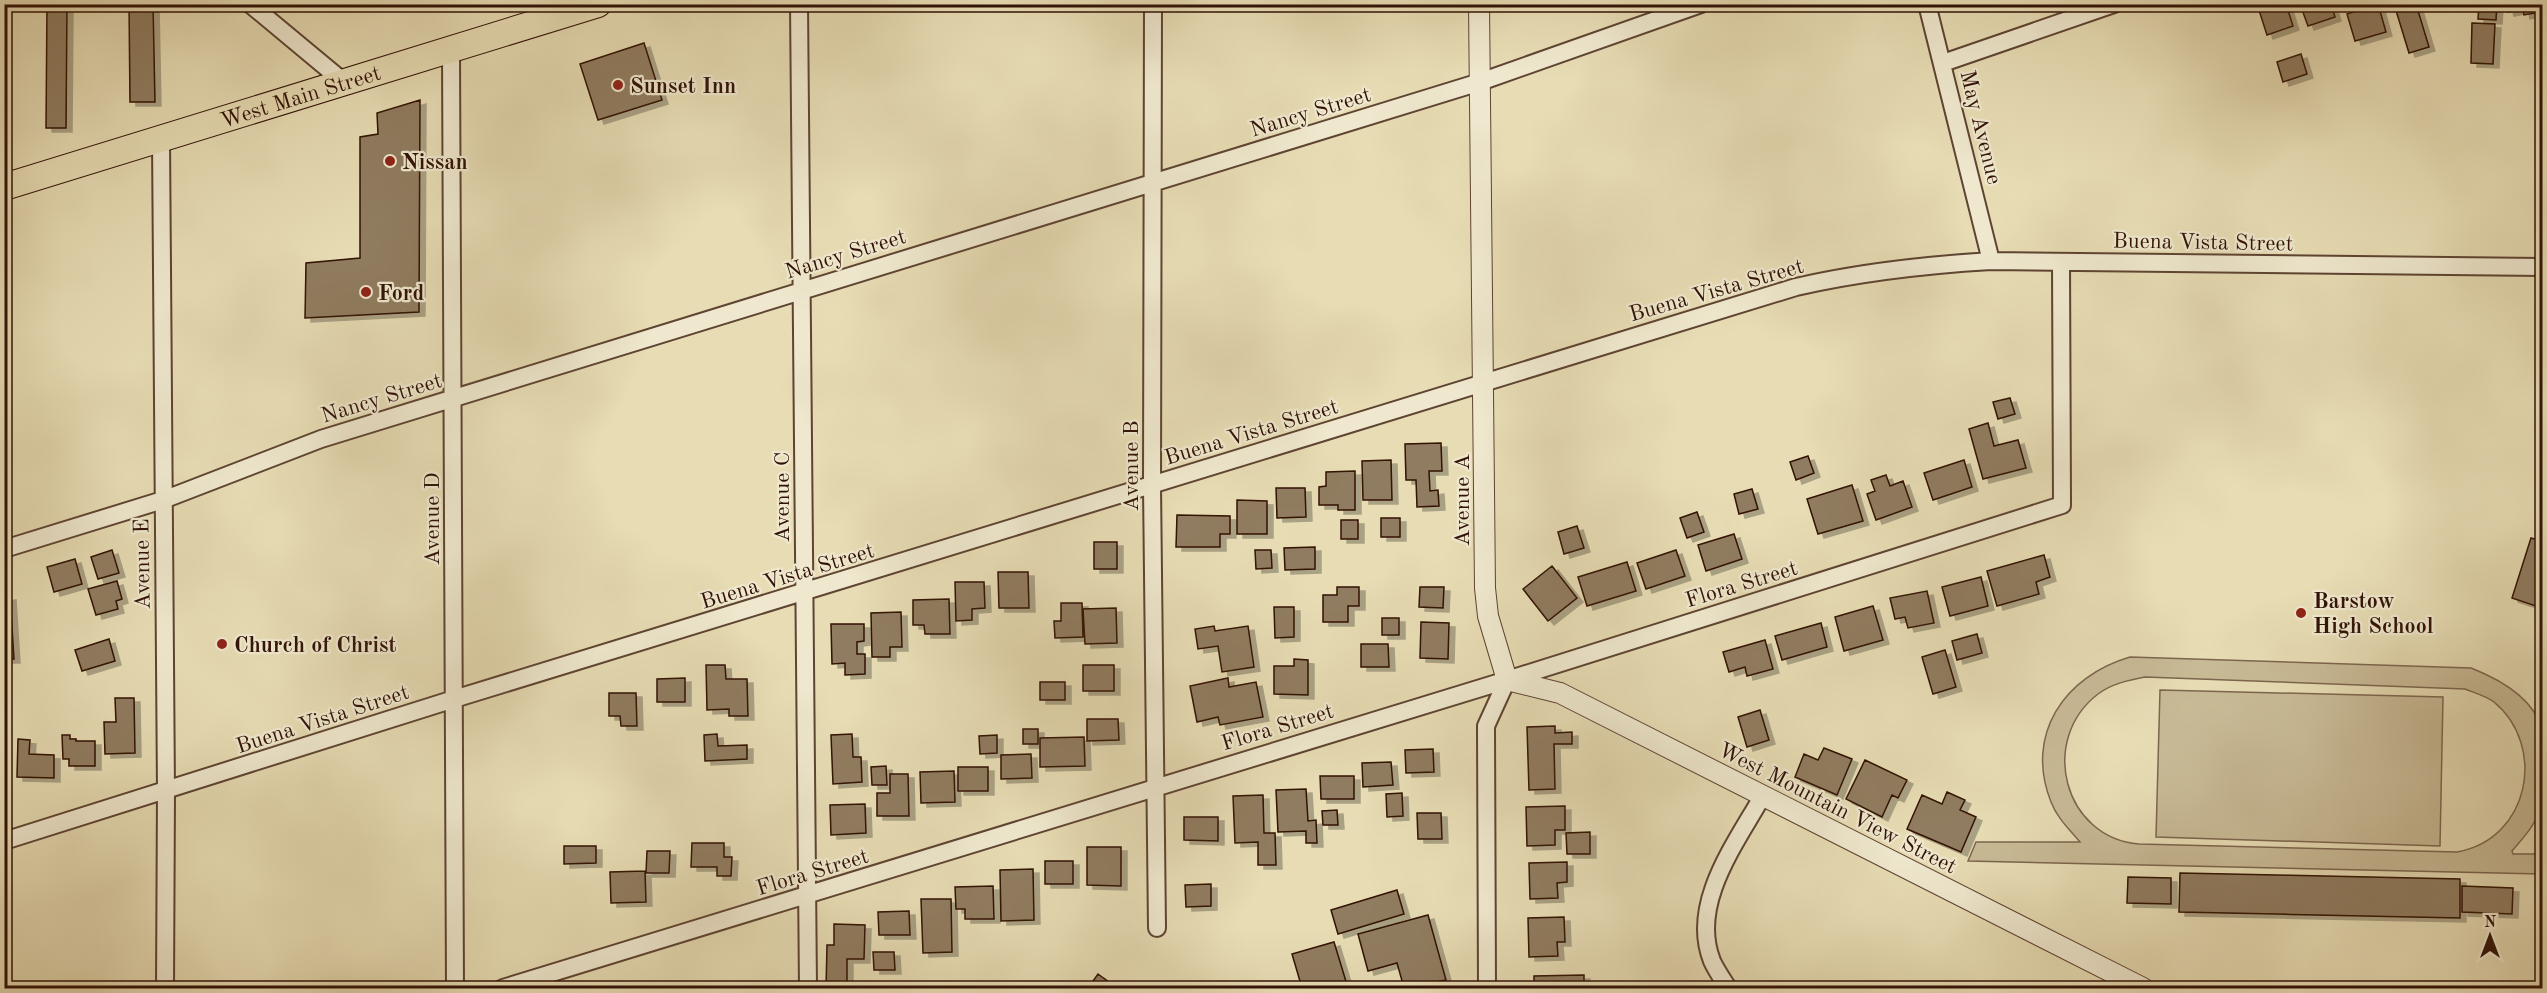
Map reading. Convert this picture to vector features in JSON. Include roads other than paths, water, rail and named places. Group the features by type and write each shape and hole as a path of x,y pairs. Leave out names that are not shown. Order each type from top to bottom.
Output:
{"main road":[{"name":"West Main Street","path":"4,187 598,4"}],"street":[{"path":"250,4 345,82"},
{"name":"Avenue C","path":"799,4 808,988"},
{"name":"Avenue B","path":"1153,4 1152,486 1157,928"},
{"name":"Avenue A","path":"1479,4 1485,588 1488,616 1507,680"},
{"name":"Nancy Street","path":"4,549 163,500 321,439 1480,82 1701,4"},
{"name":"May Avenue","path":"1928,4 1991,261"},
{"path":"1943,63 2114,4"},
{"name":"Avenue D","path":"451,50 455,988"},
{"name":"Avenue E","path":"161,139 166,792 165,988"},
{"name":"Buena Vista Street","path":"4,841 166,792 454,699 1796,286 1851,275 1924,265 1991,261 2542,267"},
{"name":"Flora Street","path":"503,988 807,896 1155,786 1507,680 2062,505 2061,262"},
{"path":"1487,988 1486,726 1507,680"},
{"name":"West Mountain View Street","path":"1507,680 1560,693 2143,988"},
{"path":"1728,988 1712,960 1707,911 1713,886 1762,795"}],"place":[{"name":"Sunset Inn","path":"618,85"},
{"name":"Nissan","path":"390,161"},
{"name":"Ford","path":"366,292"},
{"name":"Barstow High School","path":"2301,613"},
{"name":"Church of Christ","path":"222,644"}]}
